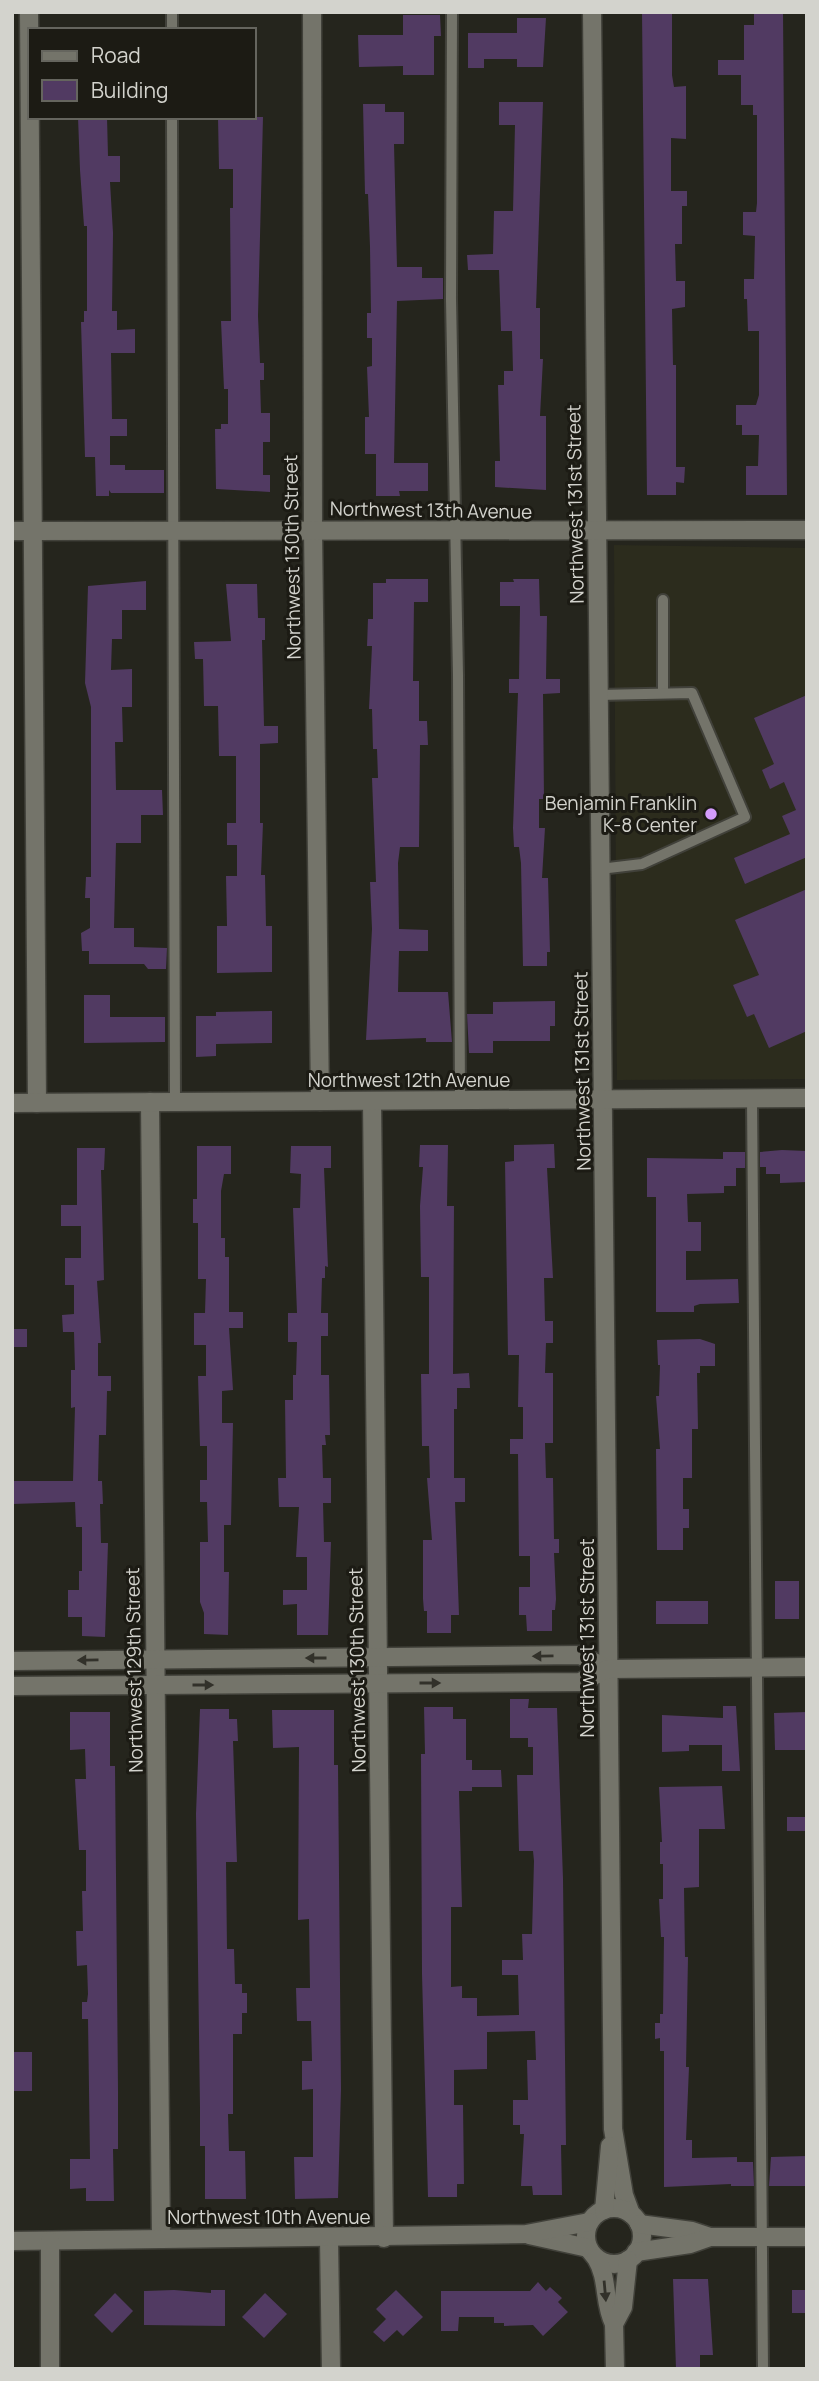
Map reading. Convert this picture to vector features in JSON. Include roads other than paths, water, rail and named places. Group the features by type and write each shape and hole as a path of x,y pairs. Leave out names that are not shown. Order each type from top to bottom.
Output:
{"street":[{"name":"Northwest 130th Street","path":"312,12 313,530 320,1101"},
{"name":"Northwest 131st Street","path":"592,12 595,533 604,1100 614,2129 604,2210"},
{"path":"30,119 37,1103"},
{"name":"Northwest 13th Avenue","path":"12,531 595,533 807,530"},
{"name":"Northwest 12th Avenue","path":"12,1103 807,1098"},
{"name":"Northwest 130th Street","path":"372,1101 384,2238"},
{"name":"Northwest 129th Street","path":"150,1102 161,2238"},
{"path":"12,1661 580,1655 608,1670"},
{"path":"12,1686 580,1682 608,1670 807,1667"},
{"name":"Northwest 131st Street","path":"614,2129 624,2195 635,2219"},
{"path":"615,2369 614,2324 606,2308 603,2269 585,2236 589,2222 604,2210 622,2209 635,2219 710,2237"},
{"path":"614,2324 622,2307 632,2256 641,2242 635,2219"},
{"name":"Northwest 10th Avenue","path":"12,2241 329,2239 526,2234 589,2222"},
{"name":"Northwest 10th Avenue","path":"526,2234 592,2253"},
{"path":"592,2253 607,2263 710,2237 807,2237"},
{"path":"329,2239 331,2369"},
{"path":"50,2241 50,2369"}],"lane":[{"path":"452,12 460,1101"},
{"path":"172,119 175,1102"},
{"path":"663,600 663,693"},
{"path":"598,695 692,693 745,817 642,864 600,869"},
{"path":"752,1099 763,2369"}],"place":[{"name":"Benjamin Franklin K-8 Center","path":"711,814"}]}
